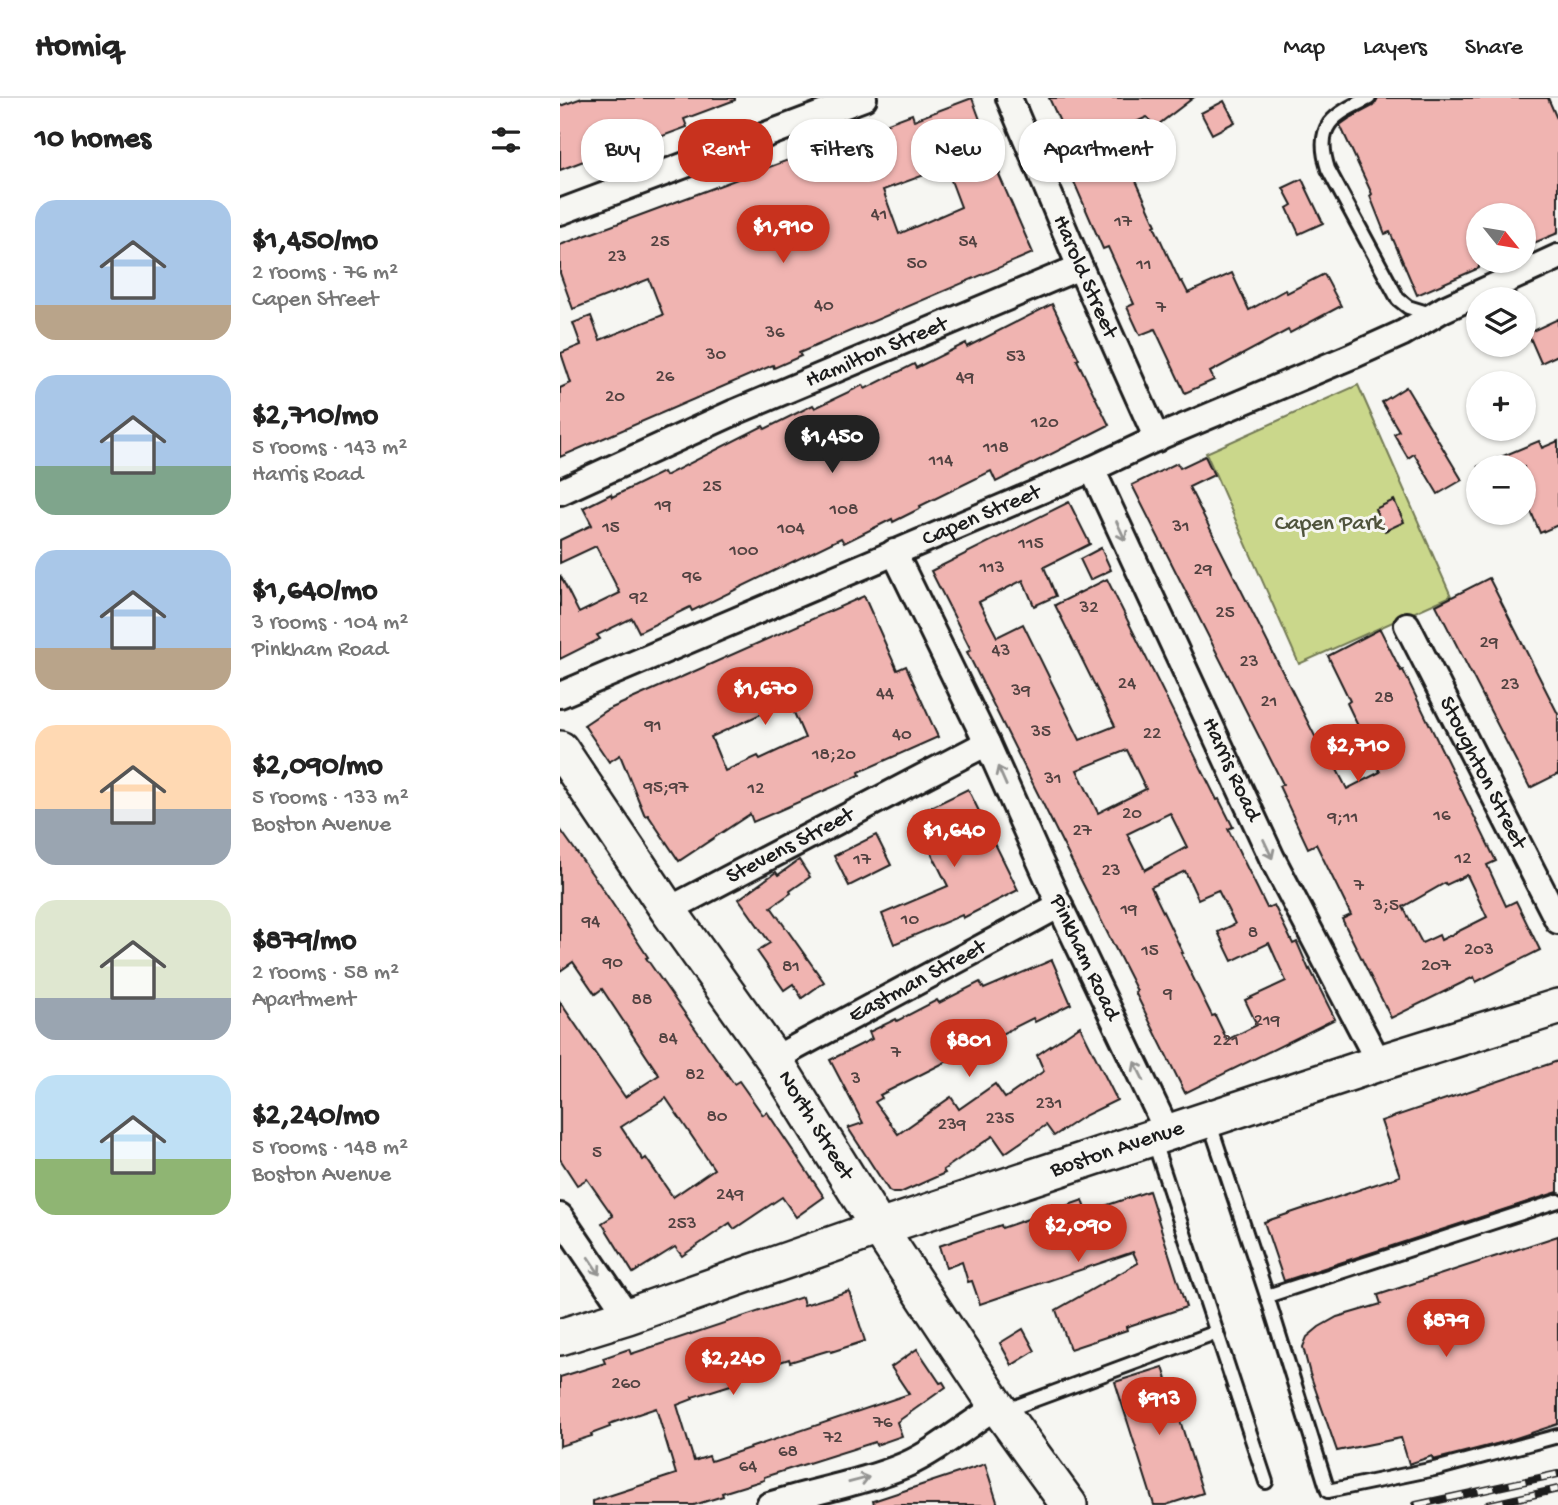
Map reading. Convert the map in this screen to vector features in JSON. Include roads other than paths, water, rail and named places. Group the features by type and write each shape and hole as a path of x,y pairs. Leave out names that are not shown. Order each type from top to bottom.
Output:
{"main road":[{"name":"North Street","path":"560,749 668,910 774,1059 879,1228 999,1409 1069,1505"},
{"name":"Boston Avenue","path":"560,1337 628,1316 879,1228 1379,1063 1558,1007"}],"street":[{"path":"560,212 864,98"},
{"name":"Harold Street","path":"1012,106 1157,439"},
{"name":"Capen Street","path":"560,695 1352,356 1558,257"},
{"name":"Hamilton Street","path":"560,492 735,412 1080,267"},
{"name":"Harris Road","path":"1092,469 1272,858 1379,1063"},
{"name":"Pinkham Road","path":"894,552 987,743 1161,1136"},
{"name":"Stoughton Street","path":"1408,625 1558,921"},
{"name":"Stevens Street","path":"668,910 987,743"},
{"name":"Eastman Street","path":"774,1059 1060,905"},
{"path":"560,1216 628,1316"},
{"path":"769,1505 886,1473 908,1464 999,1409"}],"lane":[{"path":"1369,98 1341,112 1329,123 1323,138 1323,154 1328,169 1398,299 1408,307 1434,315"},
{"path":"1209,1120 1328,1491 1439,1468 1558,1436"},
{"path":"1161,1136 1217,1332 1266,1482"},
{"path":"1267,1296 1558,1200"},
{"path":"999,1409 1217,1332"}],"railway":[{"path":"1416,1505 1558,1474"},
{"path":"1488,1505 1558,1489"}],"park label":[{"name":"Capen Park","path":"1329,524"}]}
